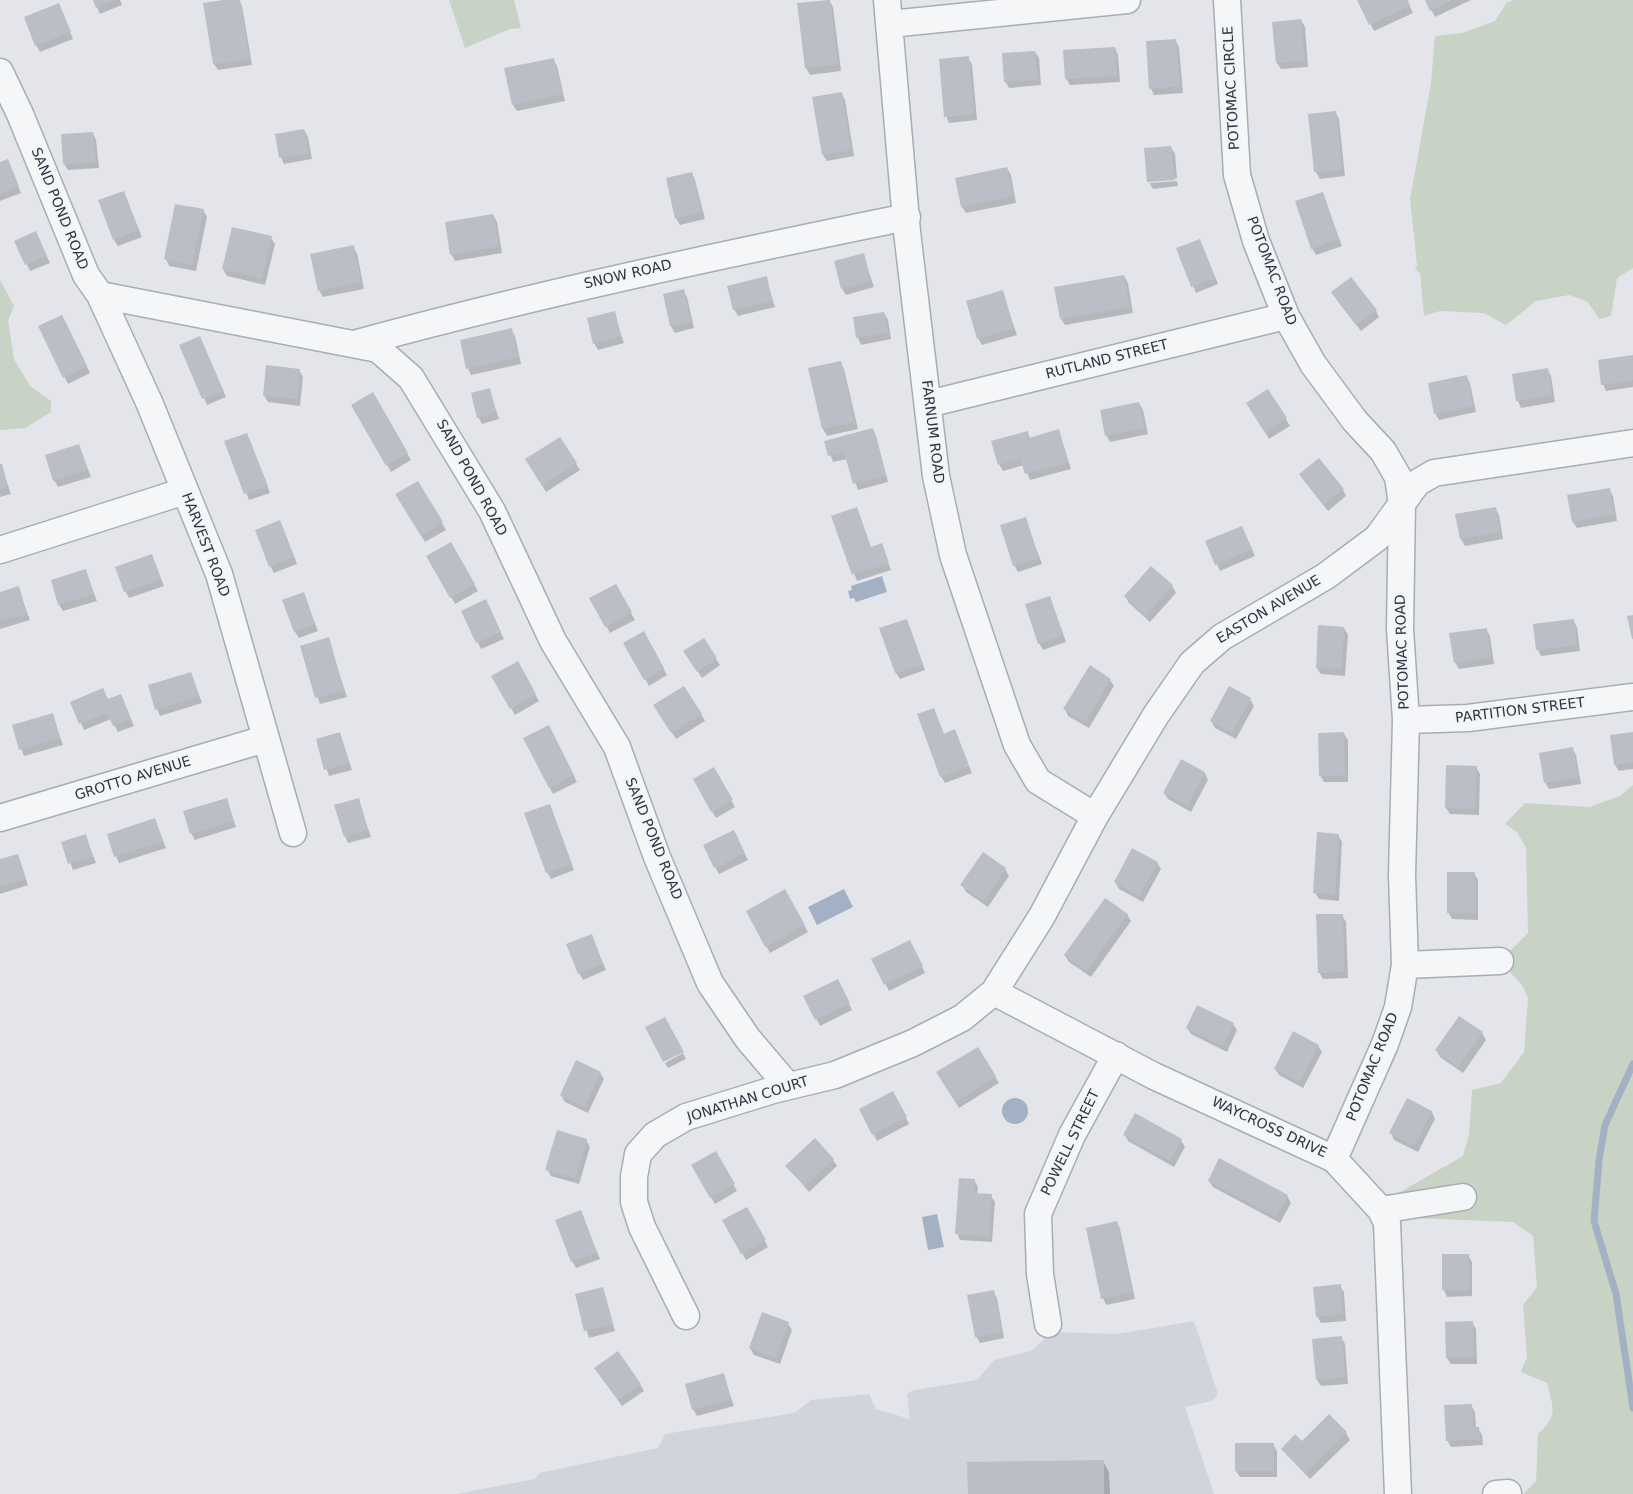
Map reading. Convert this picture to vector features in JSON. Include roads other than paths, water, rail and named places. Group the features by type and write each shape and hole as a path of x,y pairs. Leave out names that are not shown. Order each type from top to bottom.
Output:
{"street":[{"path":"888,12 1127,0"},
{"name":"POTOMAC CIRCLE","path":"1227,0 1237,176"},
{"name":"FARNUM ROAD","path":"888,12 894,102 936,476 953,555 1017,745 1038,781 1095,816"},
{"name":"SAND POND ROAD","path":"0,72 20,114 86,275 100,295 378,349 412,378 492,511 553,641 617,747 657,856 710,983 748,1039 788,1086"},
{"name":"POTOMAC ROAD","path":"1237,176 1256,241 1286,316 1313,364 1355,421 1383,451 1398,477 1402,505 1400,629 1406,720 1402,875 1405,965 1398,1007 1385,1044 1334,1159"},
{"name":"SNOW ROAD","path":"352,345 473,311 608,279 907,217"},
{"name":"HARVEST ROAD","path":"100,295 149,402 219,574 293,833"},
{"name":"RUTLAND STREET","path":"928,404 1286,316"},
{"name":"EASTON AVENUE","path":"994,992 1042,916 1095,816 1156,715 1192,663 1222,637 1326,576 1377,538 1417,483 1434,473 1633,443"},
{"path":"0,550 185,491"},
{"name":"PARTITION STREET","path":"1406,720 1468,718 1633,697"},
{"name":"GROTTO AVENUE","path":"0,818 265,739"},
{"path":"1405,965 1500,961"},
{"name":"JONATHAN COURT","path":"686,1316 642,1227 634,1202 634,1177 638,1154 655,1135 686,1117 788,1086 835,1075 913,1043 962,1018 994,992"},
{"name":"WAYCROSS DRIVE","path":"994,992 1154,1076 1334,1159 1381,1210 1388,1223 1398,1494"},
{"name":"POWELL STREET","path":"1048,1324 1040,1274 1038,1214 1072,1135 1116,1055"},
{"path":"1381,1210 1463,1197"}],"water":[{"path":"882,576 887,592 856,602 854,598 850,599 848,591 852,590 851,586"},
{"path":"844,889 853,907 817,925 808,907"},
{"path":"1015,1098 1024,1102 1028,1111 1024,1120 1015,1124 1006,1120 1002,1111 1006,1102"},
{"path":"937,1214 944,1247 928,1250 922,1217"}],"waterway":[{"path":"1633,1064 1605,1125 1599,1160 1594,1221 1616,1294 1633,1408"}]}
